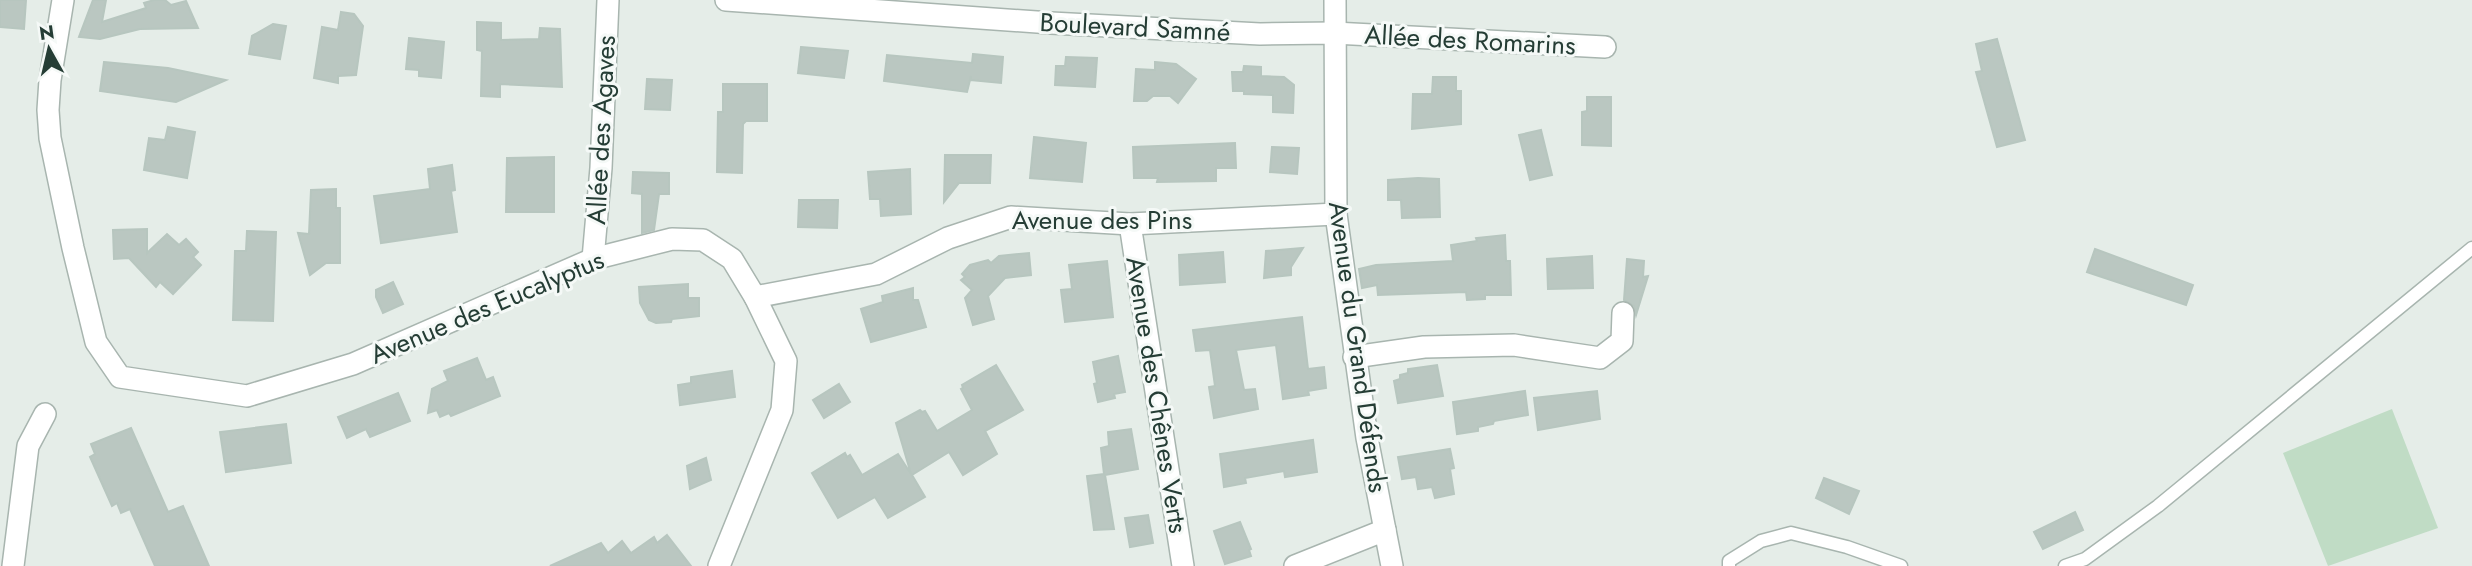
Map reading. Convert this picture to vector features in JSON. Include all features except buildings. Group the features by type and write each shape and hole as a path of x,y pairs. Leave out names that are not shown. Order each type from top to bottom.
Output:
{"street":[{"name":"Avenue des Eucalyptus","path":"63,0 50,80 50,138 96,342 120,377 247,396 353,364 593,259 672,239 703,240 732,259 786,361 782,410 719,566"},
{"name":"Allée des Agaves","path":"593,259 601,168 608,0"},
{"name":"Boulevard Samné","path":"726,0 1051,23 1260,34 1334,33"},
{"name":"Avenue du Grand Défends","path":"1335,0 1336,214 1354,357 1392,566"},
{"name":"Allée des Romarins","path":"1334,33 1605,47"},
{"name":"Avenue des Pins","path":"755,298 876,274 947,238 1010,216 1130,223 1336,214"},
{"name":"Avenue des Chênes Verts","path":"1130,223 1184,566"},
{"path":"1354,357 1423,347 1514,345 1600,358 1622,341 1623,313"},
{"path":"13,566 28,446 45,414"},
{"path":"1295,566 1385,530"}],"lane":[{"path":"2065,566 2085,559 2158,506 2472,248"},
{"path":"1729,566 1729,561 1761,541 1791,533 1847,547 1901,566"}],"green space":[{"path":"2392,409 2438,528 2328,566 2283,453"}]}
